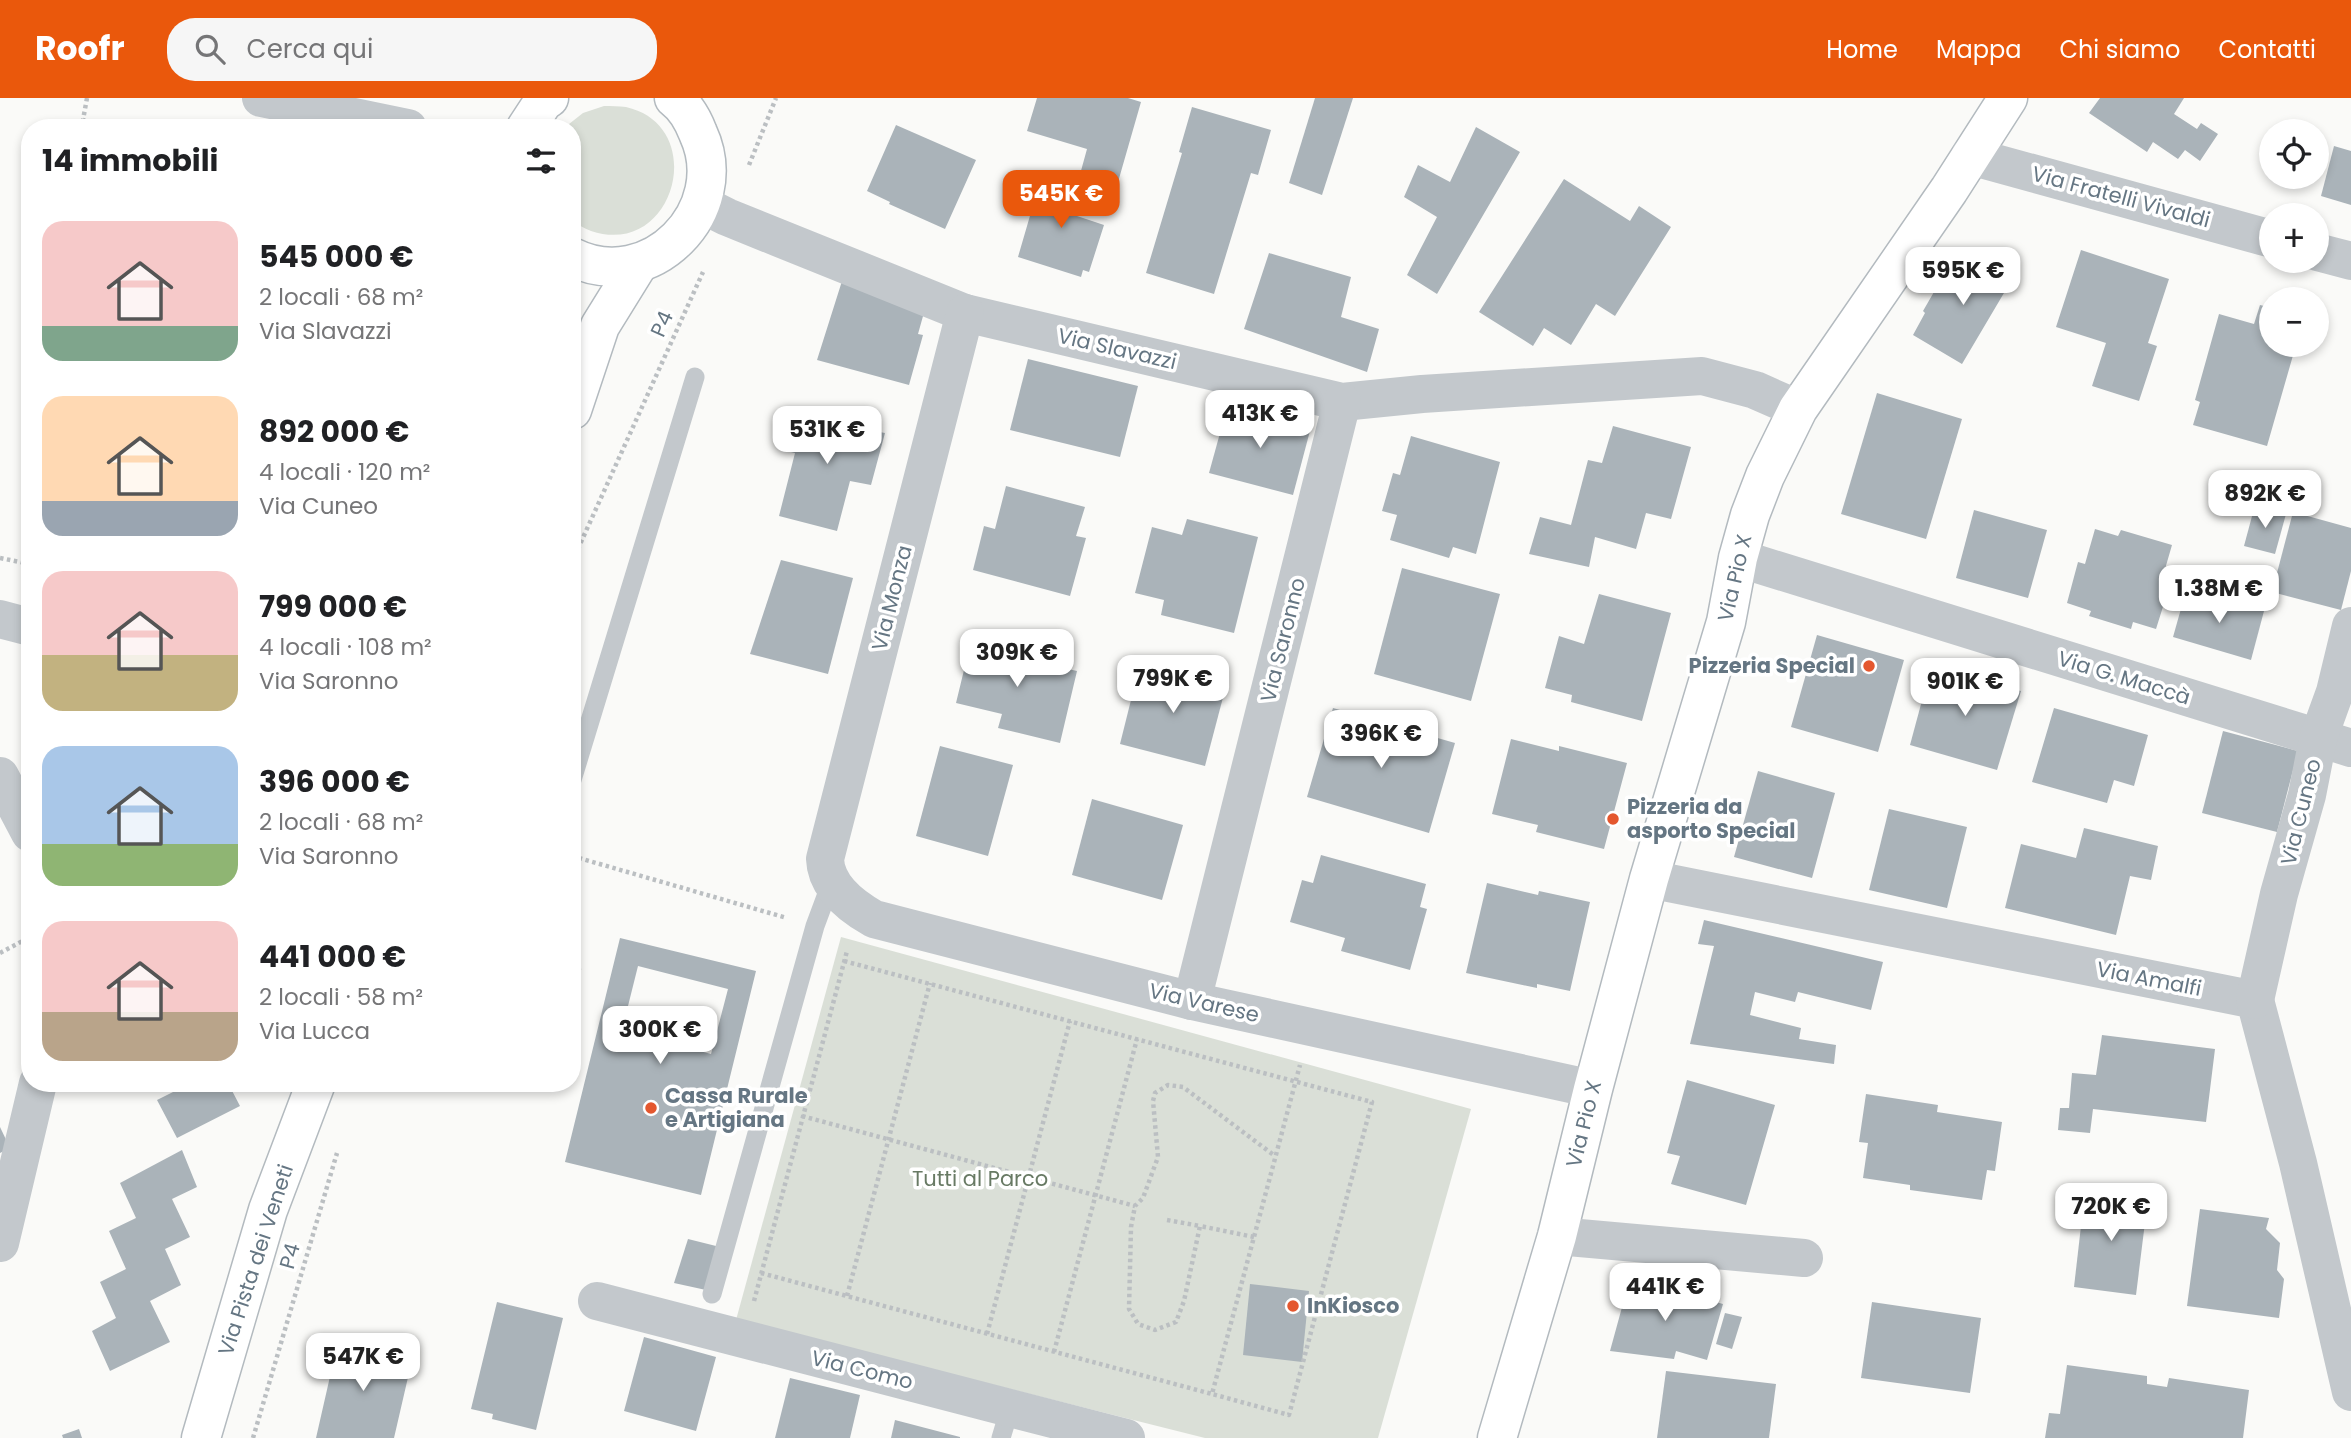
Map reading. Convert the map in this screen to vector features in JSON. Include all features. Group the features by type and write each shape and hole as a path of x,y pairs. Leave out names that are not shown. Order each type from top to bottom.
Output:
{"street":[{"path":"261,98 364,119"},
{"path":"532,119 549,98"},
{"name":"Via Pio X","path":"1497,1438 1557,1236 1649,878 1726,622 1738,558 1750,515 1798,410 2008,98"},
{"path":"581,261 610,267 639,263 659,254 677,241 691,224 714,210 704,146 688,105"},
{"name":"Via Fratelli Vivaldi","path":"1970,156 2259,235"},
{"name":"Via Slavazzi","path":"714,210 965,313 1342,402 1422,394 1702,376 1755,390 1798,410"},
{"path":"2329,255 2351,261"},
{"path":"581,383 600,326 639,263"},
{"name":"Via Monza","path":"831,883 825,872 825,859 965,313"},
{"name":"Via Saronno","path":"1192,1001 1342,402"},
{"name":"Via G. Maccà","path":"1738,558 2335,743"},
{"path":"0,619 21,624"},
{"name":"Via Cuneo","path":"2255,1000 2279,894 2308,795 2335,743 2335,692 2351,626"},
{"path":"0,776 21,816"},
{"name":"Via Amalfi","path":"1649,878 2255,1000"},
{"name":"Via Varese","path":"831,883 857,910 874,919 1192,1001 1593,1089"},
{"path":"2255,1000 2298,1163 2351,1392"},
{"path":"0,1242 36,1092"},
{"name":"Via Pista dei Veneti","path":"201,1438 268,1210 313,1092"},
{"path":"1557,1236 1804,1258"},
{"name":"Via Como","path":"597,1301 744,1339 1010,1424 1126,1438"}],"lane":[{"path":"581,751 695,377"},
{"path":"712,1294 815,926 831,883"}],"path":[{"path":"83,119 87,98"},
{"name":"P4","path":"581,540 714,210 776,98"},
{"path":"0,558 21,562"},
{"path":"581,859 815,926"},
{"path":"744,1339 857,910"},
{"path":"0,953 21,942"},
{"path":"761,1273 1289,1415 1296,1389 1372,1102 844,961"},
{"path":"847,1296 930,983"},
{"path":"987,1334 1070,1021"},
{"path":"1213,1394 1310,1027"},
{"path":"1054,1352 1137,1039"},
{"path":"1200,1226 1181,1313 1176,1322 1155,1330 1138,1324 1129,1309 1131,1227 1135,1206 1143,1198 1158,1157 1153,1101 1155,1093 1168,1085 1183,1087 1275,1156"},
{"path":"803,1116 1135,1206"},
{"name":"P4","path":"253,1438 338,1149"},
{"path":"1167,1220 1254,1237"}],"green space":[{"path":"604,106 626,107 652,119 668,138 674,162 672,187 661,209 644,226 620,234 591,231 581,226 581,119 575,119 583,113"},
{"name":"Tutti al Parco","path":"841,937 1471,1109 1378,1438 1205,1438 736,1320"}],"building":[{"path":"1037,98 1128,98 1141,102 1116,189 1079,178 1087,149 1027,131"},
{"path":"1315,98 1353,98 1322,195 1289,183"},
{"path":"2100,98 2184,98 2174,114 2197,129 2201,123 2218,134 2200,161 2185,150 2178,159 2153,142 2147,152 2089,113"},
{"path":"1192,107 1271,130 1258,175 1251,173 1214,294 1146,273 1182,153 1179,152"},
{"path":"896,125 976,160 945,229 867,191"},
{"path":"1476,127 1520,152 1437,294 1407,275 1437,217 1404,197 1418,165 1450,182"},
{"path":"2334,146 2351,151 2351,205 2321,196 2323,189 2329,189 2329,165"},
{"path":"1050,174 1084,185 1074,215 1104,225 1089,272 1083,270 1081,277 1018,257 1034,202 1040,204"},
{"path":"1564,179 1630,221 1639,206 1671,227 1615,316 1596,304 1571,345 1544,328 1533,346 1479,312"},
{"path":"1969,250 2014,276 1962,364 1913,335 1942,278 1950,283"},
{"path":"2081,250 2169,279 2148,343 2157,346 2139,401 2092,386 2106,343 2056,327"},
{"path":"1269,253 1351,277 1341,317 1379,329 1367,372 1244,329"},
{"path":"842,281 925,309 918,334 923,335 909,385 817,360"},
{"path":"2259,308 2259,357 2293,357 2267,446 2193,425 2200,402 2195,400 2219,314 2254,324"},
{"path":"1028,359 1138,386 1120,457 1010,430"},
{"path":"1877,393 1962,419 1926,539 1841,514"},
{"path":"1228,404 1311,427 1293,495 1209,473"},
{"path":"799,407 876,427 874,431 885,433 871,485 850,481 837,531 779,516 795,453 787,451"},
{"path":"1613,426 1691,447 1671,519 1646,513 1636,549 1595,537 1589,567 1529,554 1540,517 1571,525 1588,460 1602,463"},
{"path":"1411,436 1500,462 1476,554 1453,547 1449,558 1390,540 1397,515 1382,511 1393,473 1400,475"},
{"path":"1006,486 1085,507 1076,536 1086,538 1070,596 973,570 984,526 995,529"},
{"path":"2255,505 2286,514 2275,554 2244,546"},
{"path":"1974,510 2047,530 2028,598 1956,578"},
{"path":"2293,512 2351,528 2351,571 2341,610 2272,592"},
{"path":"1187,519 1258,537 1234,633 1161,615 1164,600 1135,593 1152,527 1182,535"},
{"path":"2095,529 2118,536 2121,530 2172,545 2163,576 2172,578 2156,629 2133,622 2131,629 2089,616 2091,611 2067,603 2078,562 2085,564"},
{"path":"781,560 853,578 828,674 750,654"},
{"path":"1402,568 1500,594 1471,701 1374,674"},
{"path":"2186,591 2264,611 2251,660 2173,637"},
{"path":"1599,594 1671,613 1642,721 1571,702 1572,695 1545,688 1559,636 1584,644"},
{"path":"1817,635 1904,660 1878,752 1791,727"},
{"path":"972,637 1034,652 1032,661 1077,671 1060,743 998,728 1002,714 956,703"},
{"path":"1140,664 1226,686 1205,766 1120,744"},
{"path":"1931,667 2021,691 1997,770 1910,745"},
{"path":"1333,708 1455,743 1429,833 1307,797"},
{"path":"2054,708 2148,735 2134,786 2114,780 2107,803 2032,782"},
{"path":"2223,731 2298,751 2277,832 2202,813"},
{"path":"1511,739 1559,751 1559,746 1627,763 1604,849 1536,832 1538,825 1492,814"},
{"path":"940,746 1013,765 988,856 916,836"},
{"path":"1758,771 1835,793 1812,878 1734,857"},
{"path":"1092,799 1183,825 1162,900 1072,875"},
{"path":"1889,809 1967,827 1947,908 1869,890"},
{"path":"2084,828 2158,846 2151,880 2130,876 2116,935 2005,908 2021,844 2076,858"},
{"path":"1321,855 1426,884 1420,907 1427,909 1410,970 1341,951 1345,938 1290,922 1302,880 1313,883"},
{"path":"1487,883 1538,895 1539,891 1590,902 1570,991 1537,984 1537,988 1466,973"},
{"path":"1704,920 1883,962 1871,1010 1798,992 1795,1002 1755,992 1750,1015 1801,1028 1799,1039 1836,1045 1834,1064 1690,1044 1714,946 1698,944"},
{"name":"Cassa Rurale e Artigiana","path":"620,938 756,971 701,1195 565,1162","holes":["638,966 728,989 711,1054 622,1030"]},
{"path":"2102,1035 2215,1049 2206,1122 2093,1109 2090,1133 2058,1130 2060,1108 2069,1108 2072,1073 2096,1075"},
{"path":"1687,1080 1775,1105 1746,1205 1671,1184 1680,1156 1667,1153"},
{"path":"173,1092 233,1092 240,1106 177,1138 157,1100"},
{"path":"1866,1094 1938,1105 1937,1112 2002,1122 1995,1171 1987,1170 1982,1200 1910,1190 1910,1185 1863,1178 1868,1143 1859,1142"},
{"path":"0,1127 10,1148 0,1153"},
{"path":"182,1150 197,1187 172,1199 190,1237 165,1249 181,1285 150,1301 170,1342 110,1371 92,1331 116,1318 100,1282 126,1269 109,1231 136,1218 120,1183"},
{"path":"2085,1191 2148,1198 2136,1295 2074,1287"},
{"path":"2200,1209 2269,1218 2266,1229 2280,1243 2277,1270 2284,1279 2279,1318 2187,1306"},
{"path":"688,1239 720,1247 706,1290 674,1283"},
{"path":"1630,1278 1723,1304 1707,1360 1676,1351 1674,1359 1610,1351"},
{"path":"1250,1284 1309,1291 1302,1362 1243,1355"},
{"path":"497,1302 563,1318 536,1430 492,1419 493,1414 471,1409"},
{"path":"1872,1302 1981,1318 1970,1393 1861,1378"},
{"path":"1725,1313 1742,1317 1732,1349 1716,1344"},
{"path":"339,1337 380,1347 379,1353 412,1360 394,1438 316,1438"},
{"path":"644,1337 716,1357 696,1431 624,1411"},
{"path":"2067,1365 2147,1376 2147,1384 2167,1387 2169,1378 2249,1390 2243,1438 2045,1438 2049,1413 2060,1414"},
{"path":"1666,1371 1776,1384 1769,1438 1657,1438"},
{"path":"790,1378 860,1395 850,1438 775,1438"},
{"path":"895,1420 960,1437 960,1438 891,1438"},
{"path":"79,1429 82,1438 63,1438 62,1435"}],"place":[{"name":"Pizzeria Special","path":"1869,666"},
{"name":"Pizzeria da asporto Special","path":"1613,819"},
{"name":"Cassa Rurale e Artigiana","path":"651,1108"},
{"name":"InKiosco","path":"1293,1306"}]}
